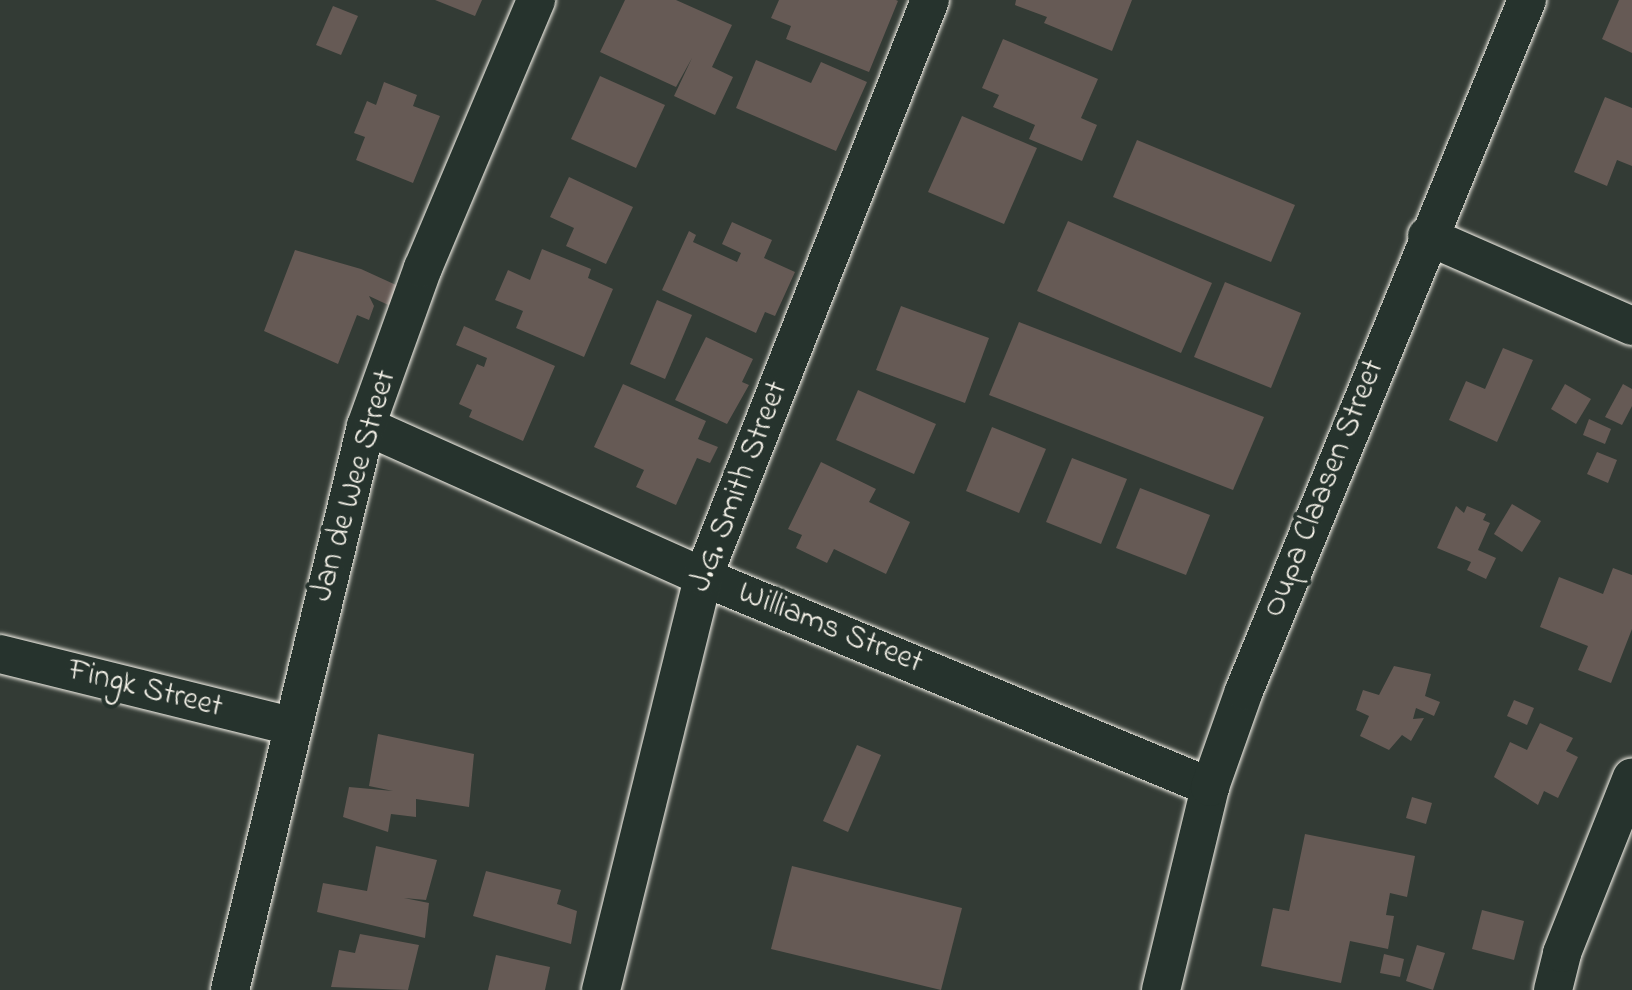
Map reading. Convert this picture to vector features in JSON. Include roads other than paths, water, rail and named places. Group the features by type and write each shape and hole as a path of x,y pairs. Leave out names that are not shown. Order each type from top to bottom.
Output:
{"street":[{"name":"Jan de Wee Street","path":"230,990 291,726 366,426 423,268 536,0"},
{"name":"J.G. Smith Street","path":"601,990 703,577 930,0"},
{"name":"Oupa Claasen Street","path":"1161,990 1210,787 1427,236 1527,0"},
{"path":"1427,236 1632,326"},
{"name":"Williams Street","path":"366,426 703,577 1210,787"},
{"name":"Fingk Street","path":"0,654 291,726"},
{"path":"1553,990 1562,953 1632,777"}]}
